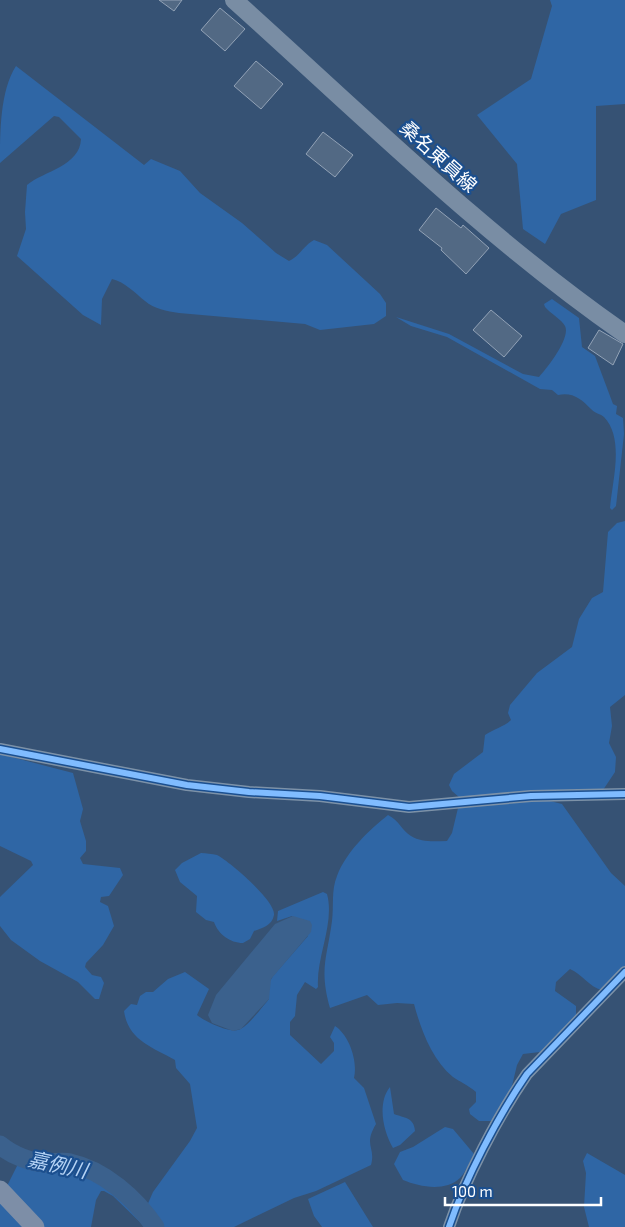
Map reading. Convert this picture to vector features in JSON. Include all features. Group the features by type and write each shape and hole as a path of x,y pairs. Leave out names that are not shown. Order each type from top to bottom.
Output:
{"main road":[{"name":"桑名東員線","path":"234,0 459,202 558,285 625,334"},
{"path":"0,1190 35,1227"}],"street":[{"path":"0,749 187,785 250,792 320,796 409,807 530,796 625,794"},
{"path":"449,1227 466,1184 519,1086 538,1061 625,972"}],"shaded area":[{"path":"550,0 625,0 625,104 596,106 596,200 561,214 545,244 523,229 517,164 477,115 531,79 552,6"},
{"path":"16,66 144,165 151,159 180,171 200,193 242,223 276,253 289,261 314,240 327,245 380,294 386,303 386,316 374,324 320,330 305,324 179,313 152,306 126,285 112,279 102,299 101,325 83,315 17,256 26,229 27,185 68,162 75,156 81,139 59,117 54,116 0,163 2,112 7,87"},
{"path":"552,299 579,318 582,347 595,356 613,404 617,406 616,414 623,418 624,434 616,506 612,510 610,508 615,474 616,449 610,426 604,417 594,412 584,402 572,395 558,395 552,390 540,389 447,337 411,326 396,317 449,334 523,374 539,377 557,353 565,338 565,326 544,304"},
{"path":"625,521 625,695 610,707 612,726 609,743 616,757 615,772 603,790 460,798 452,791 449,785 454,774 483,752 485,735 511,720 508,713 510,705 537,673 572,647 579,619 592,598 603,592 608,532 617,523"},
{"path":"0,754 73,773 83,809 80,821 86,841 86,851 80,858 83,864 120,868 123,875 109,896 101,897 100,902 108,906 114,926 103,945 86,963 85,967 92,975 101,977 104,983 99,999 95,999 78,982 40,961 11,940 0,926 0,897 33,865 31,861 0,846"},
{"path":"546,800 562,804 611,873 625,886 625,966 602,990 593,986 570,969 556,982 555,991 576,1006 576,1017 540,1052 523,1054 517,1065 511,1090 492,1121 479,1121 470,1114 469,1109 476,1102 476,1092 453,1077 439,1062 428,1044 414,1004 378,1005 367,995 330,1008 324,973 332,921 334,887 341,867 352,850 373,827 388,815 415,838 429,841 447,841 452,833 458,808"},
{"path":"201,853 217,855 231,865 260,891 273,909 274,915 271,922 254,931 250,939 243,943 238,943 225,937 218,930 214,922 206,920 196,912 197,896 180,882 175,870 182,863"},
{"path":"323,892 327,894 329,917 318,976 318,987 316,989 305,982 297,995 295,1016 290,1022 290,1035 321,1064 334,1051 334,1043 330,1037 335,1026 348,1042 355,1064 354,1078 364,1088 376,1124 370,1137 371,1165 316,1191 294,1198 234,1227 162,1227 146,1208 153,1192 190,1141 197,1128 190,1084 176,1068 175,1060 142,1042 136,1036 126,1021 124,1011 131,1004 137,1005 140,996 146,992 153,992 168,979 185,972 209,989 197,1015 229,1030 242,1028 269,999 269,983 273,976 308,936 292,916 277,921 278,911"},
{"path":"293,916 310,921 312,925 311,932 271,979 269,999 241,1029 233,1031 212,1023 208,1015 216,995 275,924"},
{"path":"390,1087 394,1114 411,1121 415,1131 400,1145 393,1148 386,1134 383,1117 384,1101"},
{"path":"445,1127 453,1129 474,1154 462,1176 454,1182 440,1187 417,1185 403,1180 394,1164 400,1152 413,1147"},
{"path":"587,1153 625,1175 625,1227 589,1227 584,1207 586,1173 583,1161"},
{"path":"18,1164 72,1167 99,1177 141,1214 149,1227 145,1227 113,1196 101,1191 96,1200 91,1227 43,1227 6,1188"},
{"path":"345,1182 373,1227 322,1227 314,1216 308,1199"},
{"path":"0,1200 28,1227 0,1227"}],"building":[{"path":"159,0 182,0 174,11"},
{"path":"220,8 245,29 225,51 201,30"},
{"path":"256,61 283,84 261,109 234,86"},
{"path":"323,132 353,155 335,177 306,154"},
{"path":"436,208 461,228 463,225 489,248 466,274 441,250 442,248 419,230"},
{"path":"491,310 522,336 504,357 473,330"},
{"path":"599,330 623,344 613,365 588,348"}],"waterway":[{"name":"嘉例川","path":"0,1145 28,1160 41,1163 67,1162 95,1172 129,1196 155,1227"}],"cycle path":[{"path":"0,749 187,785 249,792 320,796 409,807 531,796 625,794"},
{"path":"449,1227 483,1148 527,1074 625,972"}]}
